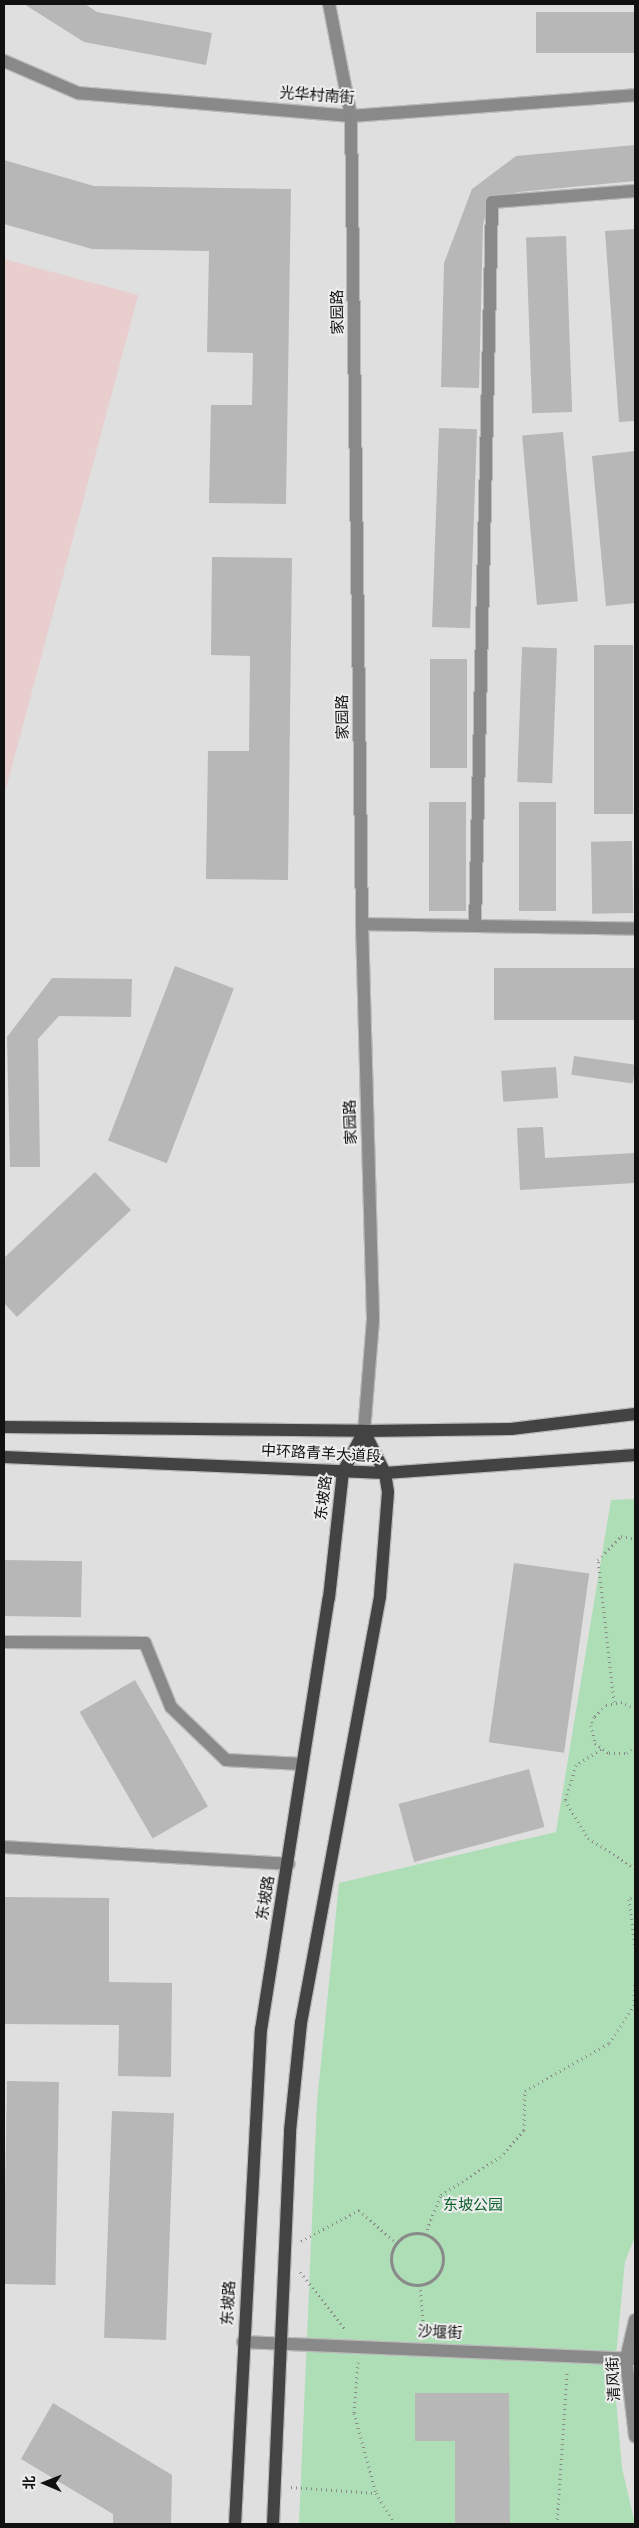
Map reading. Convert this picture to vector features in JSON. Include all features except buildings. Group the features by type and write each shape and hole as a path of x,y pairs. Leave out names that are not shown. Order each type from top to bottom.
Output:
{"main road":[{"name":"中环路青羊大道段","path":"4,1427 364,1431 511,1429 635,1414"},
{"name":"东坡路","path":"235,2524 243,2342 261,2030 329,1598 343,1472 364,1431"},
{"path":"273,2524 290,2131 301,2023 380,1596 388,1492 385,1473 364,1431"},
{"name":"中环路青羊大道段","path":"4,1457 385,1473 635,1455"}],"street":[{"name":"家园路","path":"329,4 351,116 362,924 373,1320 364,1431"},
{"name":"光华村南街","path":"4,61 78,93 351,116 635,95"},
{"path":"475,926 492,202 635,190"},
{"path":"362,924 635,929"},
{"path":"4,1642 145,1644 171,1707 226,1760 302,1764"},
{"path":"4,1847 288,1864"},
{"name":"清风街","path":"635,2320 631,2359 635,2436"},
{"name":"沙堰街","path":"243,2342 568,2354 631,2359"}],"path":[{"path":"614,1702 598,1560 621,1536 635,1539"},
{"path":"635,1709 614,1702 599,1710 591,1725 592,1734 601,1749 618,1755 635,1747"},
{"path":"601,1749 576,1765 566,1800 588,1838 635,1868"},
{"path":"635,1894 630,1899 635,1946"},
{"path":"425,2234 441,2195 500,2157 524,2130 525,2091 609,2043 634,2006 635,1983"},
{"path":"395,2524 376,2493 354,2413 359,2347 284,2250 359,2210 396,2243"},
{"path":"409,2234 425,2234 438,2244 443,2261 435,2277 420,2285 403,2281 392,2268 390,2259 396,2243 409,2234"},
{"path":"420,2285 426,2349"},
{"path":"557,2524 568,2354"},
{"path":"275,2486 376,2493"}],"shaded area":[{"path":"4,259 138,295 4,796"}],"green space":[{"name":"东坡公园","path":"635,1499 635,2237 625,2261 614,2377 622,2468 635,2524 299,2524 317,2102 339,1883 556,1832 611,1500"}]}
